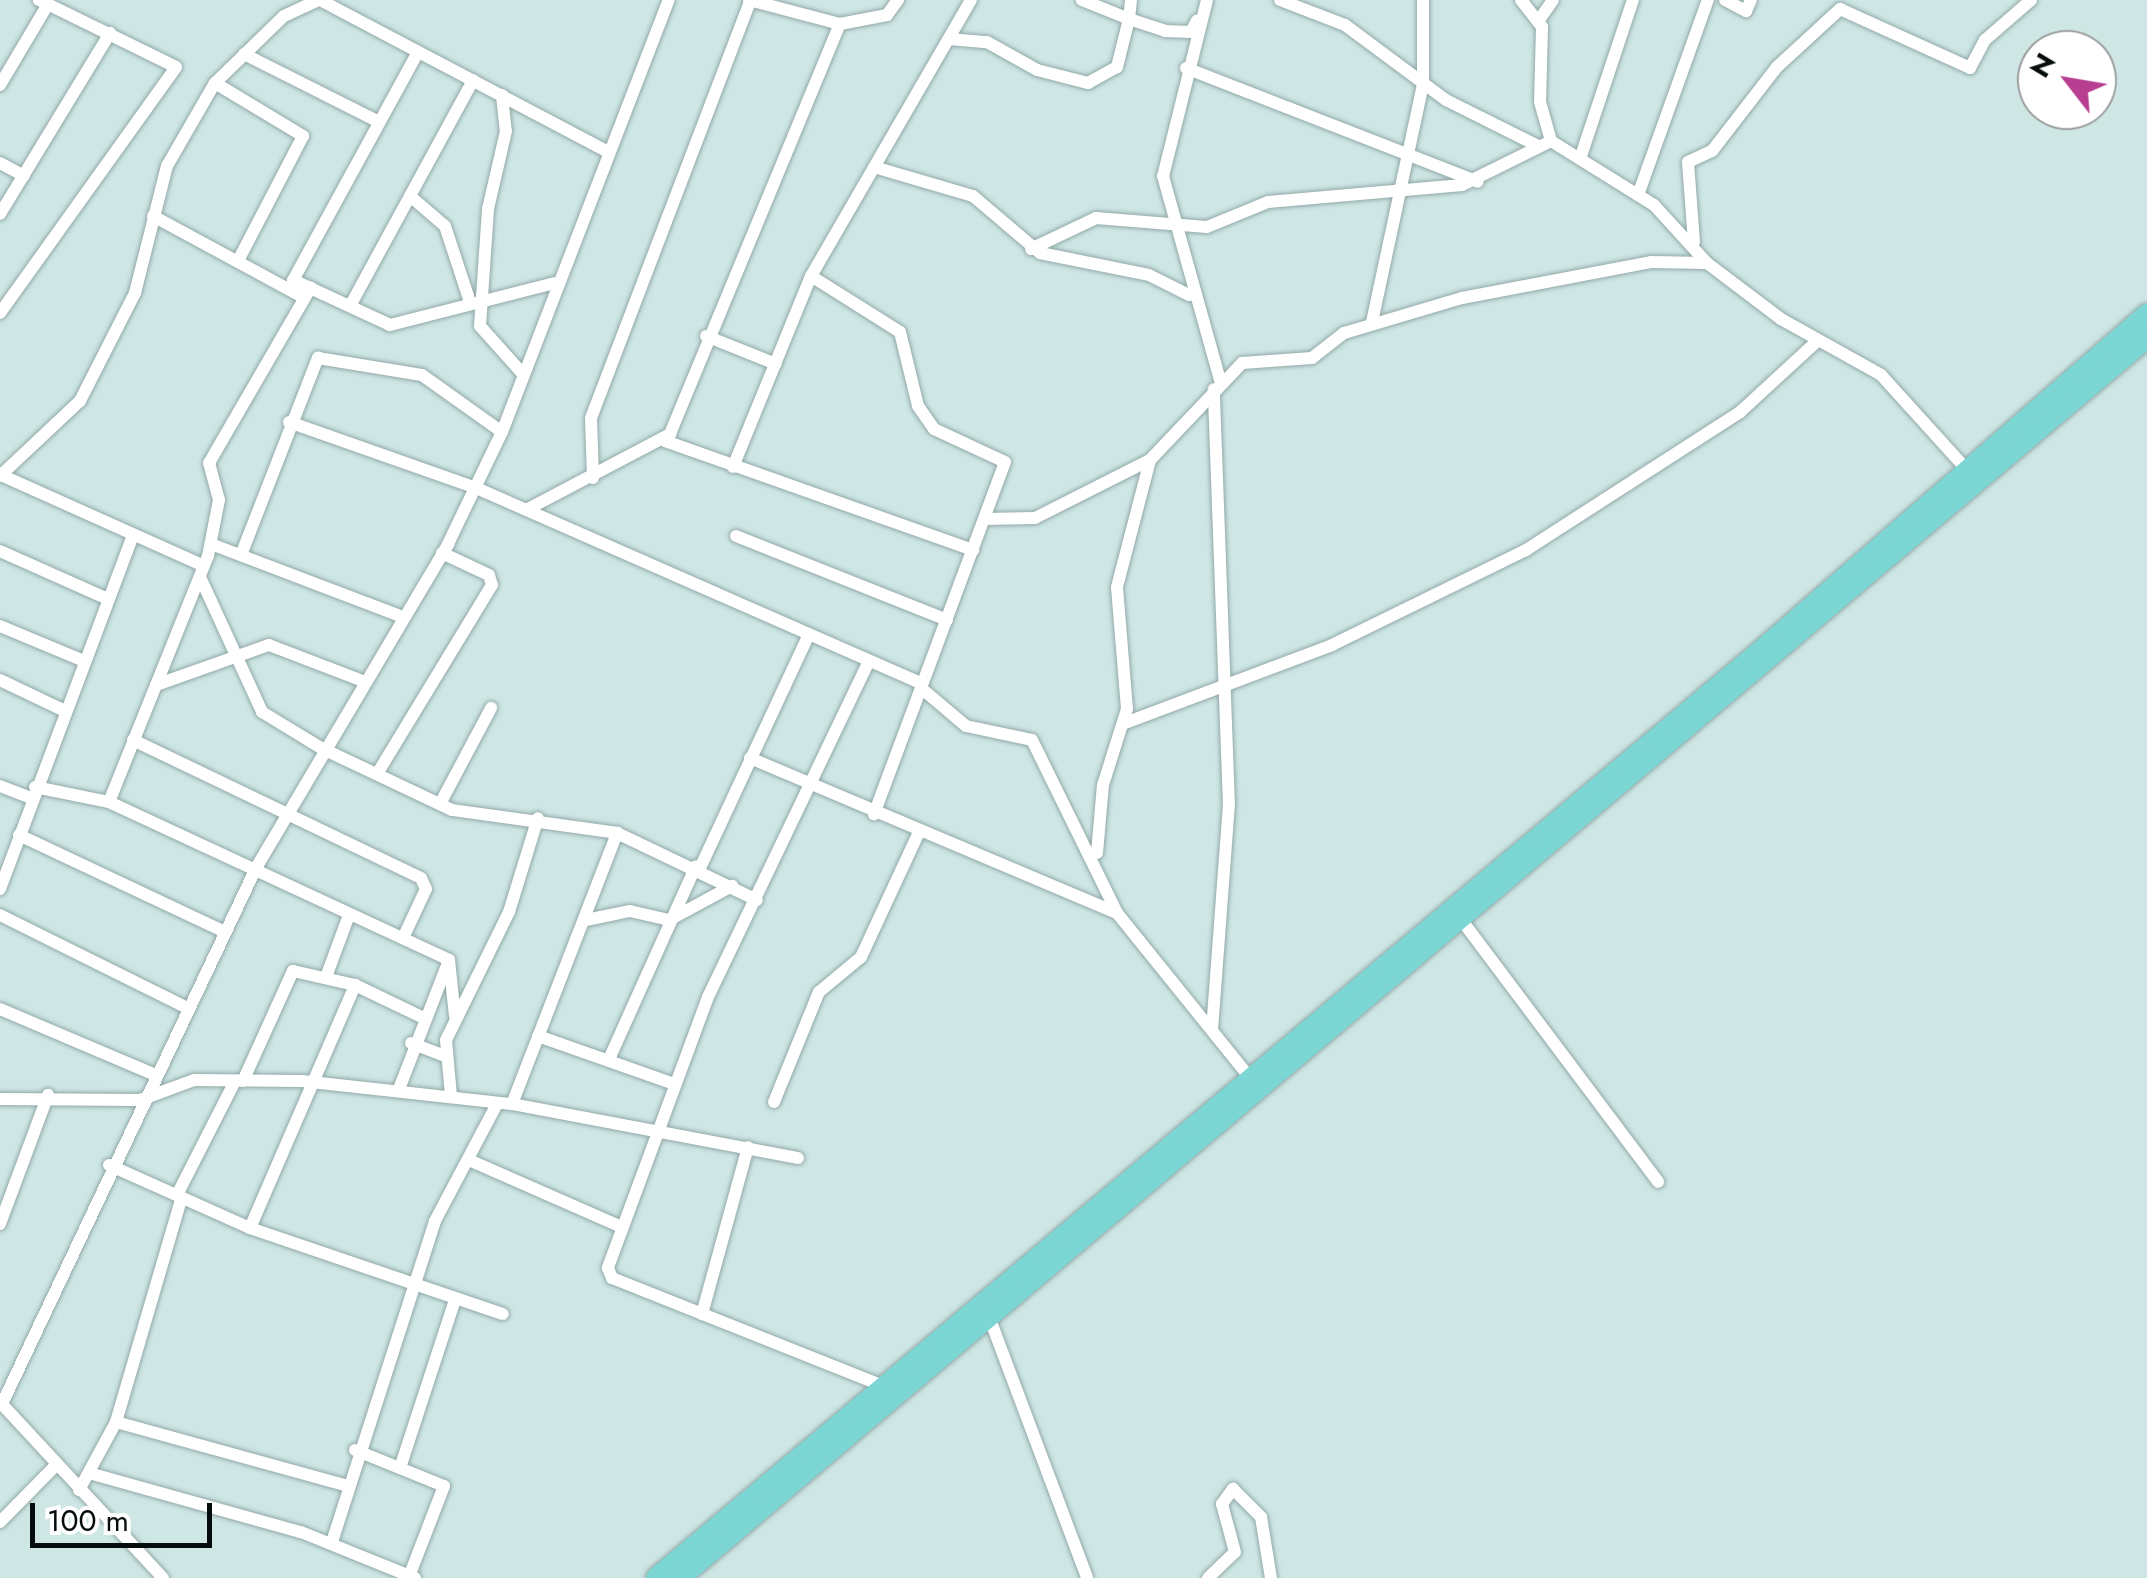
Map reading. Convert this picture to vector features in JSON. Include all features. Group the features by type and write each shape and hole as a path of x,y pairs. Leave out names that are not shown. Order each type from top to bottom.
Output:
{"main road":[{"path":"680,1578 1250,1078 1968,472 2147,314"},
{"path":"656,1578 884,1386 986,1310 1462,922 2147,338"}],"street":[{"path":"607,150 319,0 284,16 215,84 167,166 134,293 80,401 0,476 202,572 262,712 321,748 440,804 617,833 698,867 757,900"},
{"path":"164,1578 3,1410 109,1165 256,868 398,615 442,553 502,432 555,283 669,0"},
{"path":"593,478 592,418 750,0 840,24 887,16 898,0"},
{"path":"733,467 811,276 970,0"},
{"path":"1082,0 1129,19 1191,32 1207,0"},
{"path":"949,39 987,42 1079,84 1117,67 1131,0"},
{"path":"1207,0 1163,167 1170,224 1217,384 1229,806 1212,1030"},
{"path":"1280,0 1346,24 1423,84 1536,145"},
{"path":"1372,322 1423,84 1423,0"},
{"path":"1520,0 1539,20"},
{"path":"1554,0 1539,20 1540,102 1551,141 1638,195 1694,244 1707,263 1816,342 1880,376 1968,472"},
{"path":"1580,159 1633,0"},
{"path":"1638,195 1708,0"},
{"path":"1725,0 1746,11 1751,0"},
{"path":"1694,244 1688,162 1712,151 1777,67 1840,9 1970,68 1985,40 2030,0"},
{"path":"0,85 43,2 174,62 175,74 0,314"},
{"path":"528,510 665,442 706,336 840,24"},
{"path":"0,214 110,33"},
{"path":"307,292 293,275 418,52"},
{"path":"244,54 379,122"},
{"path":"1186,68 1312,110 1408,156 1478,182"},
{"path":"350,306 473,80"},
{"path":"215,84 304,136 238,262"},
{"path":"475,298 506,132 502,95"},
{"path":"1031,249 1096,218 1207,227 1268,202 1400,194 1478,182 1536,145 1551,141"},
{"path":"0,163 24,176"},
{"path":"874,167 972,196 1031,249 1149,275 1194,300"},
{"path":"410,196 445,226 475,298 486,340 522,372"},
{"path":"154,216 238,262 390,325 475,298 555,283"},
{"path":"986,519 1035,518 1150,460 1196,420 1217,384 1242,363 1312,358 1372,322 1609,268 1707,263"},
{"path":"811,276 900,332 918,406 934,429 1004,457 986,519 874,814"},
{"path":"109,802 211,544 219,500 209,462 307,292"},
{"path":"706,336 776,364"},
{"path":"1124,722 1228,677 1412,610 1556,532 1740,412 1816,342"},
{"path":"241,555 289,422 318,358 422,375 502,432"},
{"path":"289,422 474,486 807,638 922,686 966,726 1032,740 1100,871 1117,913 1250,1078"},
{"path":"665,442 973,550"},
{"path":"1100,871 1098,808 1124,722 1118,587 1150,460"},
{"path":"736,536 946,620"},
{"path":"0,888 132,537"},
{"path":"211,544 398,615"},
{"path":"0,551 108,600"},
{"path":"377,774 492,585 488,575 442,553"},
{"path":"0,626 84,661"},
{"path":"610,1057 669,920 807,638"},
{"path":"156,685 277,646 360,680"},
{"path":"868,663 674,1084 622,1228 612,1278 884,1386"},
{"path":"0,680 66,711"},
{"path":"440,804 491,708"},
{"path":"133,740 289,809 426,883 403,938"},
{"path":"750,758 812,789 1117,913"},
{"path":"0,786 109,802 449,960"},
{"path":"451,1096 443,1055 455,1016 509,912 538,818"},
{"path":"774,1102 819,992 861,957 918,832"},
{"path":"332,1542 344,1485 410,1288 471,1161 538,1036 617,833"},
{"path":"19,835 225,932"},
{"path":"586,920 630,911 669,920 732,886"},
{"path":"0,915 187,1008"},
{"path":"326,977 348,915"},
{"path":"1462,922 1658,1182"},
{"path":"449,960 455,1016"},
{"path":"399,1088 411,1044 449,960"},
{"path":"79,1490 116,1422 179,1196 293,971 354,985 424,1018"},
{"path":"250,1228 318,1082 354,985"},
{"path":"0,1010 153,1074"},
{"path":"538,1036 610,1057 674,1084"},
{"path":"411,1044 443,1055"},
{"path":"0,1099 48,1096 140,1100 194,1080 318,1082 399,1088 657,1128 798,1158"},
{"path":"0,1224 48,1096"},
{"path":"702,1314 748,1147"},
{"path":"471,1161 622,1228"},
{"path":"109,1165 250,1228 410,1288 503,1314"},
{"path":"400,1468 455,1300"},
{"path":"986,1310 1088,1578"},
{"path":"116,1422 344,1485"},
{"path":"88,1473 332,1542 413,1576 444,1486 355,1450"},
{"path":"0,1522 56,1464"},
{"path":"1208,1578 1236,1552 1222,1504 1232,1489 1261,1517 1271,1578"}]}
